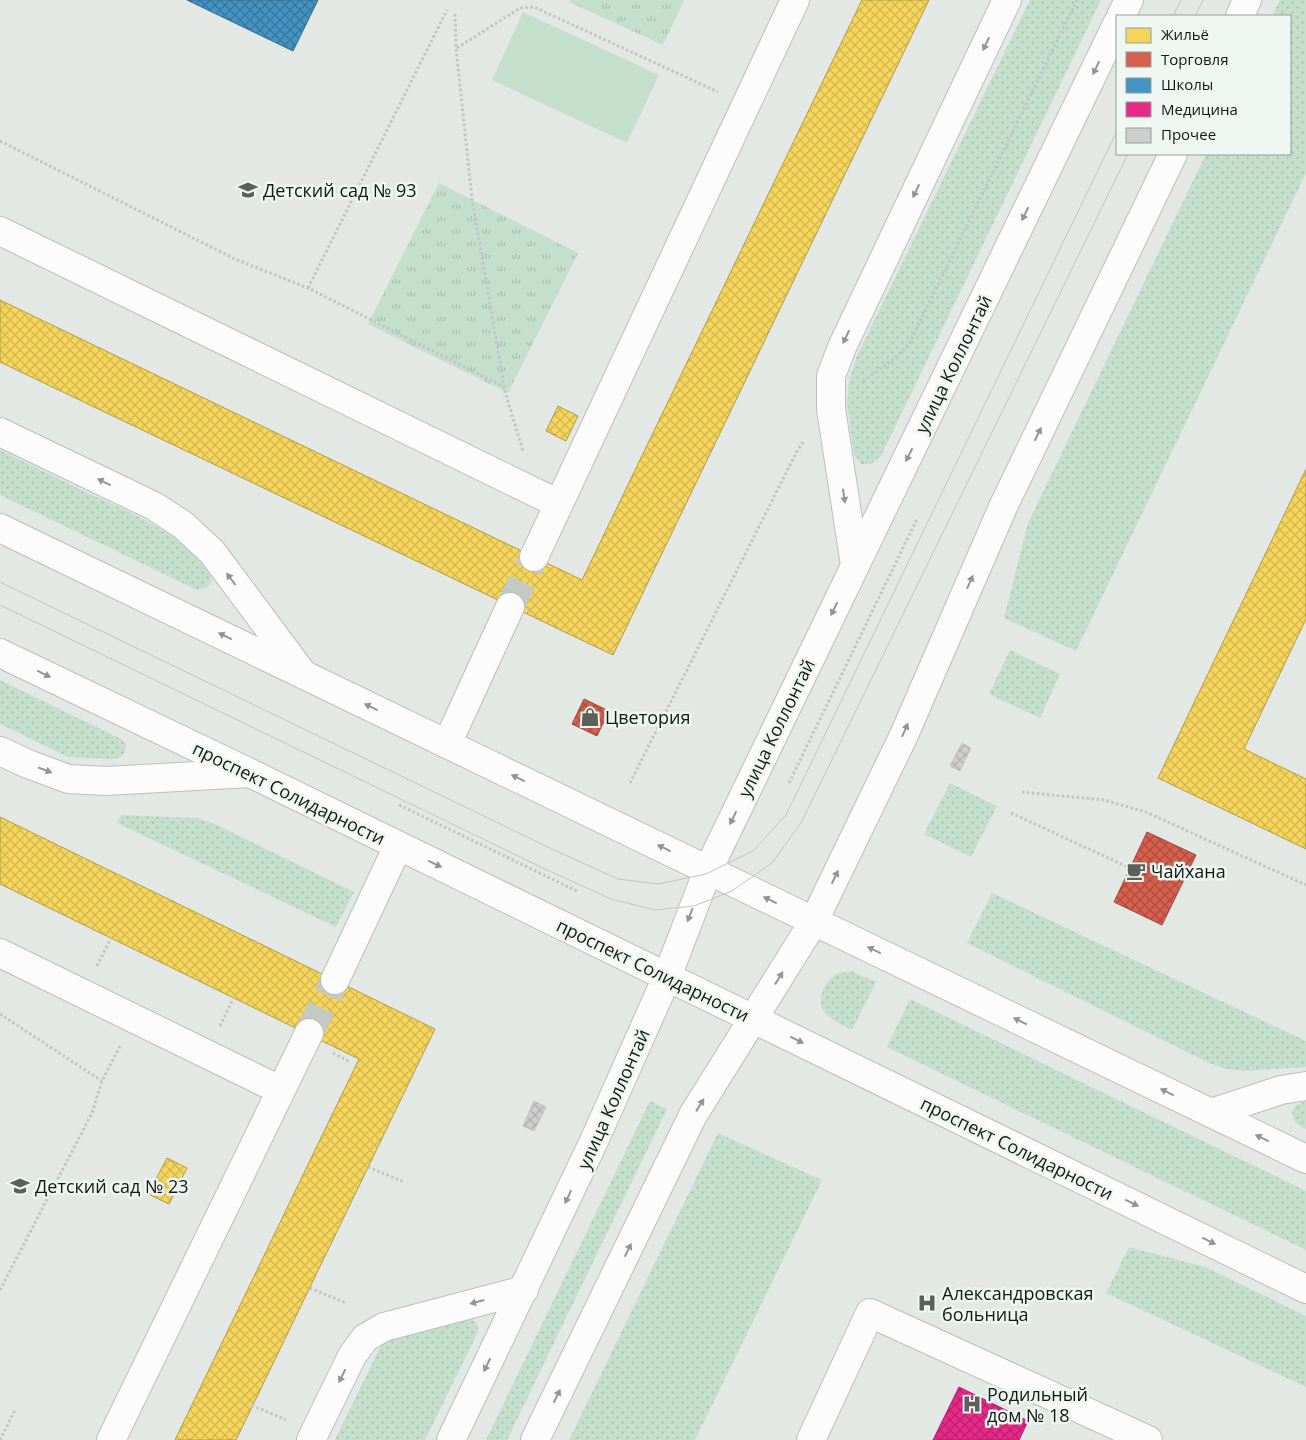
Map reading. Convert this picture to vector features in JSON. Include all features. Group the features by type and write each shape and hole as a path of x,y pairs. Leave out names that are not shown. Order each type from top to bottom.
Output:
{"main road":[{"path":"534,556 547,499 746,104 794,0"},
{"path":"855,565 831,409 831,376 842,347 1007,0"},
{"path":"1122,15 1129,0"},
{"path":"1240,15 1247,0"},
{"name":"улица Коллонтай","path":"451,1440 598,1132 667,977 708,870 1116,26"},
{"path":"535,1440 693,1116 814,921 904,735 1003,507 1173,155"},
{"path":"0,231 547,499"},
{"path":"0,432 154,506 182,525 212,552 303,674"},
{"path":"0,528 1306,1159"},
{"path":"447,744 510,607"},
{"name":"проспект Солидарности","path":"0,653 1306,1288"},
{"path":"0,751 68,779 106,781 250,773"},
{"path":"335,980 398,846"},
{"path":"0,953 280,1090"},
{"path":"111,1440 309,1033"},
{"path":"1210,1113 1281,1090 1306,1086"},
{"path":"311,1440 352,1356 365,1338 384,1327 524,1290"},
{"path":"811,1440 870,1313 1148,1440"}],"path":[{"path":"630,784 797,451 831,409 848,393 895,358 909,344 1077,0"},
{"path":"456,48 520,8 534,7 746,104"},
{"path":"308,288 447,10"},
{"path":"455,14 456,48 472,200 504,386 547,499"},
{"path":"0,141 236,260 308,288 504,386"},
{"path":"789,783 917,519"},
{"path":"1022,792 1104,800 1146,812 1306,885"},
{"path":"399,805 579,892"},
{"path":"1011,813 1130,868"},
{"path":"0,1014 102,1081"},
{"path":"0,1290 92,1113 102,1081 135,1019"},
{"path":"368,1167 404,1182"},
{"path":"310,1288 346,1303"},
{"path":"252,1405 289,1421"},
{"path":"0,1440 15,1410"}],"green space":[{"path":"570,0 684,0 663,45 569,2"},
{"path":"1030,0 1101,0 881,456 871,464 861,464 854,455 847,404 849,381 857,356"},
{"path":"1280,0 1306,0 1306,173 1076,651 1004,618 1028,523 1206,155 1291,155 1291,15 1272,15"},
{"path":"523,12 659,75 627,143 492,80"},
{"path":"439,183 578,253 508,393 368,324"},
{"path":"0,450 138,517 175,538 204,565 212,580 210,584 205,588 197,590 0,495"},
{"path":"1010,650 1060,674 1040,718 989,694"},
{"path":"0,680 121,739 126,744 125,752 115,759 68,757 0,724"},
{"path":"950,783 997,806 971,857 924,834"},
{"path":"121,815 197,818 215,824 354,892 336,927 117,823"},
{"path":"992,893 1306,1041 1306,1067 1242,1071 1226,1069 1209,1063 967,943"},
{"path":"851,971 876,982 852,1030 829,1017 821,1005 824,988 830,979 839,973"},
{"path":"910,999 1306,1191 1306,1250 887,1047"},
{"path":"650,1101 667,1109 507,1440 486,1440"},
{"path":"1306,1101 1306,1129 1296,1122 1292,1112 1296,1105"},
{"path":"718,1133 822,1180 695,1440 569,1440"},
{"path":"1129,1247 1205,1267 1306,1316 1306,1387 1106,1293"},
{"path":"470,1319 476,1322 477,1334 425,1440 335,1440 382,1343 396,1333"}],"building: Жильё":[{"path":"862,0 929,0 613,655 0,362 0,300 582,580"},
{"path":"558,406 578,416 566,441 546,431"},
{"path":"1306,469 1306,619 1244,749 1306,779 1306,849 1158,778"},
{"path":"0,817 435,1029 236,1440 175,1440 359,1059 0,884"},
{"path":"167,1158 187,1168 169,1204 148,1194"}],"building: Торговля":[{"name":"Цветория","path":"584,699 609,711 597,736 572,724"},
{"path":"1147,832 1196,855 1162,925 1114,902"}],"building: Школы":[{"path":"187,0 318,0 293,51"}],"building: Медицина":[{"name":"Родильный дом № 18","path":"959,1387 1028,1421 1019,1440 933,1440"}],"building: Прочее":[{"path":"962,743 971,748 960,771 950,766"},
{"path":"534,1101 546,1107 534,1131 523,1126"}],"tunnel":[{"path":"510,607 534,557"},
{"path":"309,1033 335,980"}],"tram line":[{"path":"1174,15 1181,0"},
{"path":"1196,15 1203,0"},
{"path":"0,582 554,850 618,879 658,884 706,874 753,851 786,815 1116,133"},
{"path":"0,605 545,869 611,899 655,910 694,906 732,891 772,863 801,823 1128,155"}],"place":[{"name":"Детский сад № 93","path":"248,190"},
{"name":"Цветория","path":"590,717"},
{"name":"Чайхана","path":"1136,871"},
{"name":"Детский сад № 23","path":"20,1186"},
{"name":"Александровская больница","path":"927,1303"},
{"name":"Родильный дом № 18","path":"972,1404"}]}
